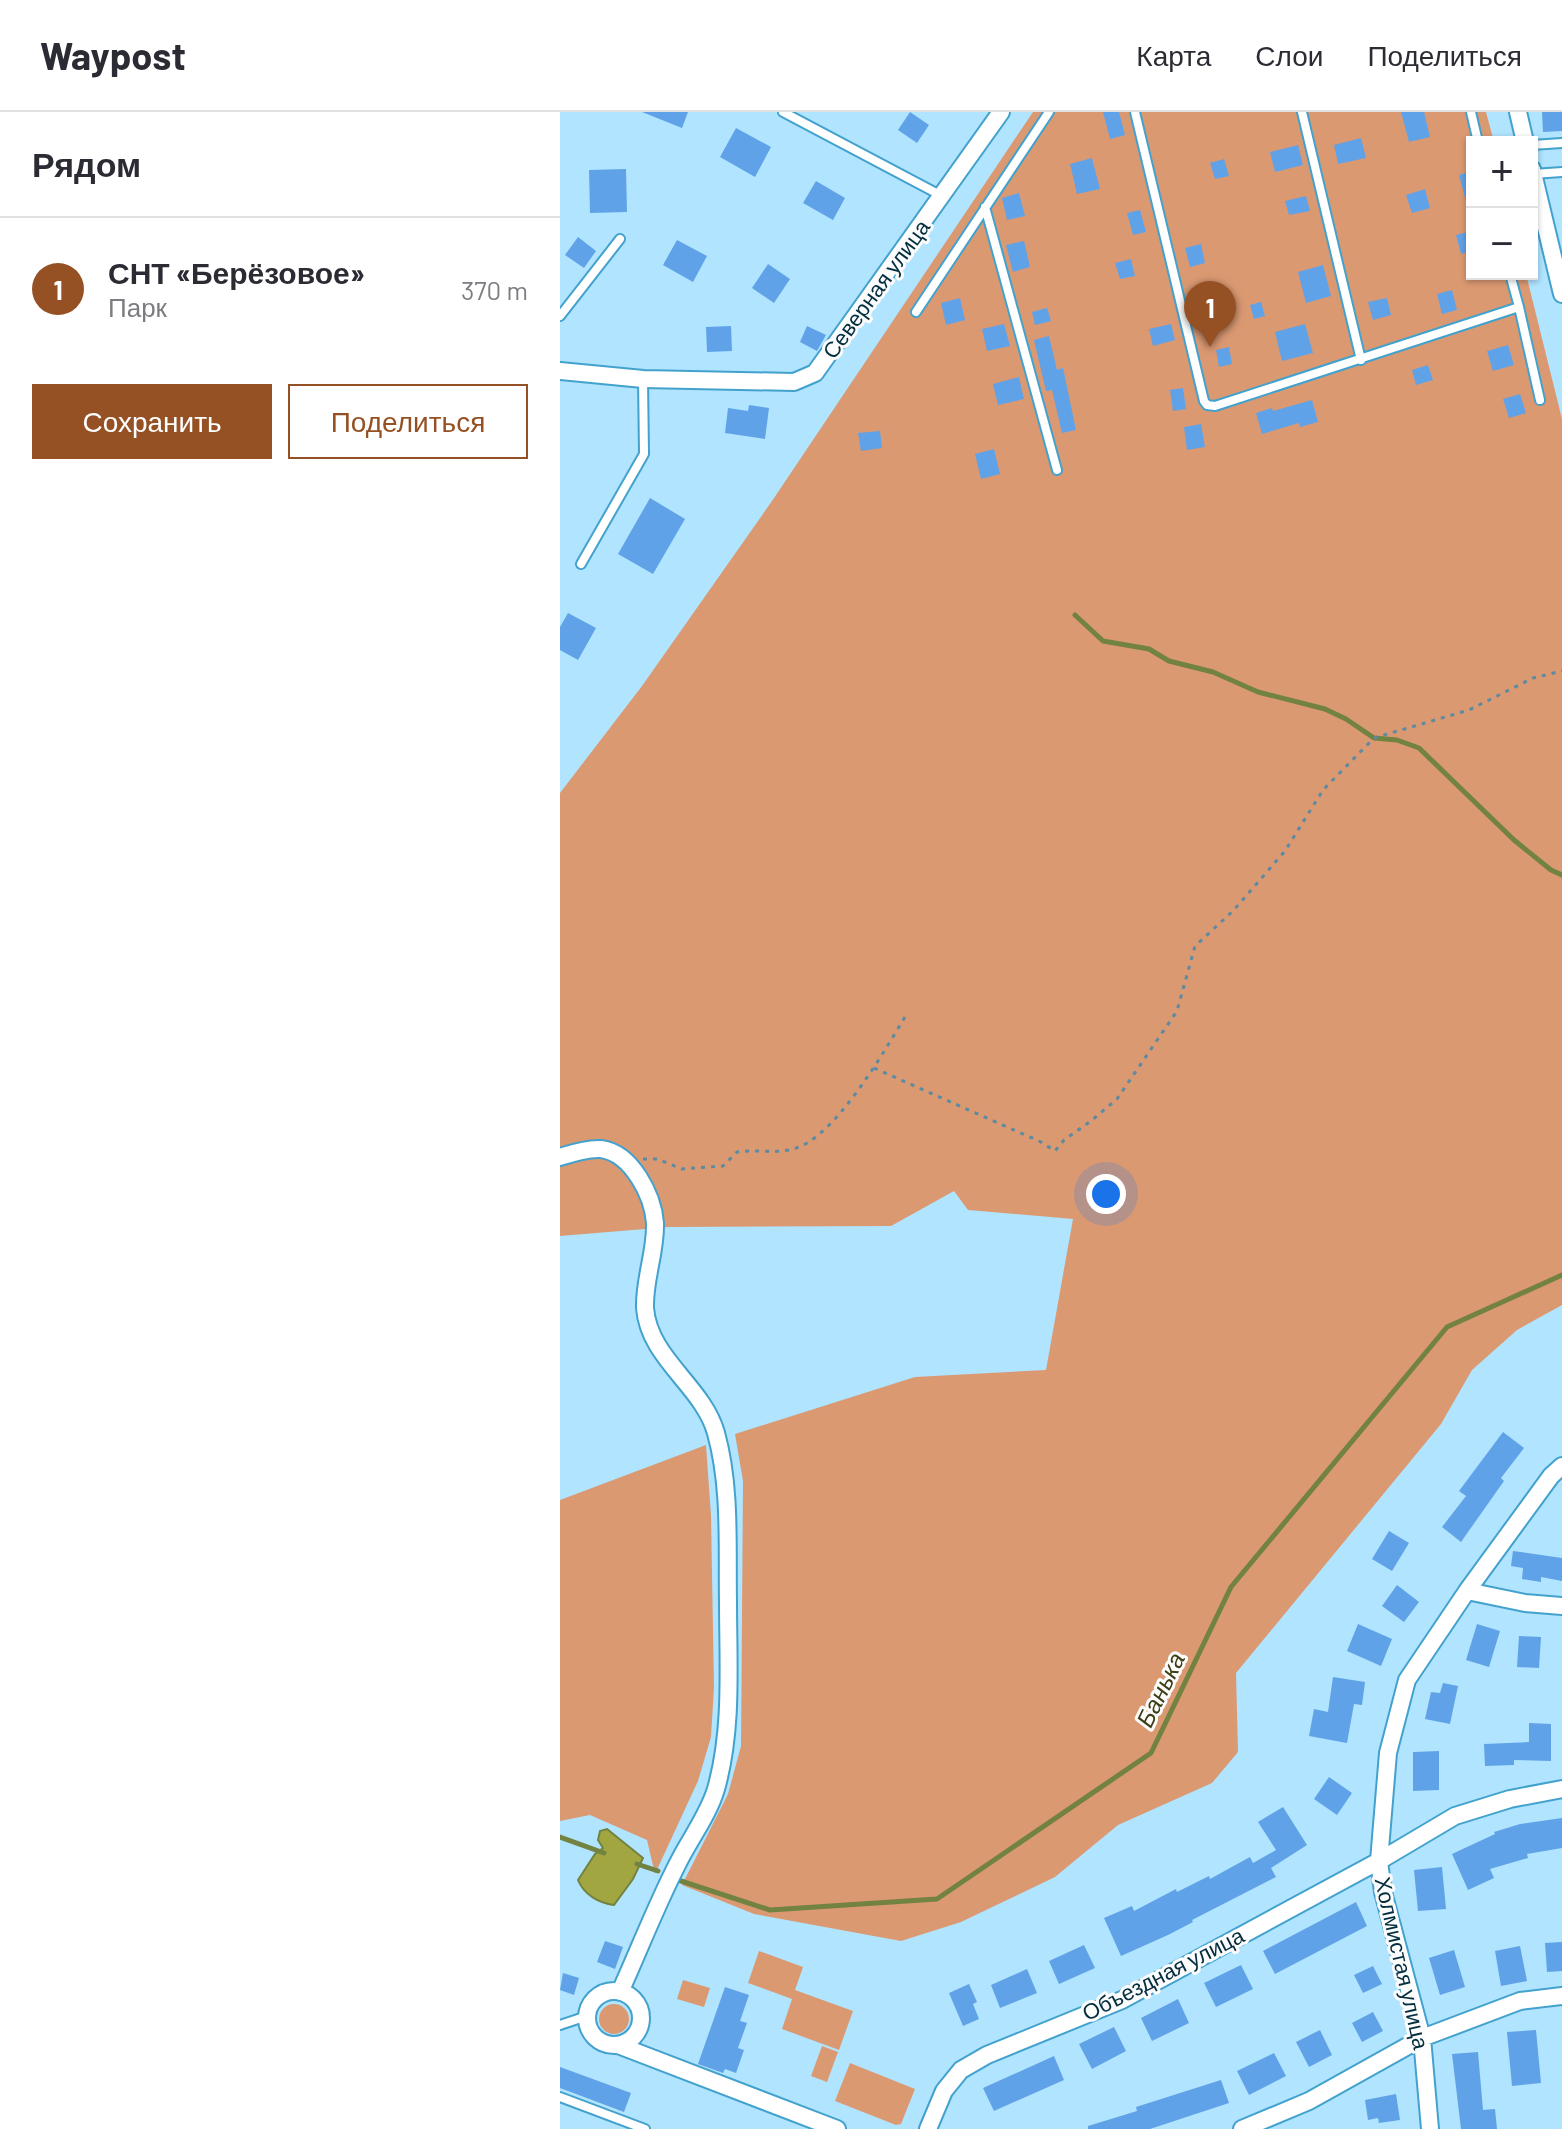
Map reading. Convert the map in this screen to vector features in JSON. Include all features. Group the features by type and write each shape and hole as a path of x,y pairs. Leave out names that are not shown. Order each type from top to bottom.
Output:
{"street":[{"name":"Северная улица","path":"560,371 643,379 794,382 815,373 1001,112"},
{"path":"1518,112 1524,136"},
{"path":"1538,187 1555,239 1562,294"},
{"path":"560,1157 602,1149 619,1156 629,1166 652,1206 655,1226 645,1309 653,1337 715,1429 724,1473 728,1684 726,1750 715,1793 677,1865 620,1992"},
{"name":"Холмистая улица","path":"1430,2129 1422,2038 1383,1892 1379,1861 1388,1753 1407,1680 1467,1591 1551,1476 1562,1466"},
{"path":"1467,1591 1525,1603 1562,1606"},
{"name":"Объездная улица","path":"928,2129 944,2091 961,2070 987,2055 1122,2000 1379,1861 1455,1816 1510,1799 1562,1789"},
{"path":"618,2045 632,2038 640,2016 634,2001 620,1992 605,1993 593,2002 587,2016 590,2031 595,2037 609,2045 618,2045 837,2129"},
{"path":"1242,2129 1309,2101 1422,2038 1520,2001 1562,1996"}],"lane":[{"path":"783,112 943,196"},
{"path":"916,312 1049,112"},
{"path":"1135,112 1207,405 1215,406 1519,307"},
{"path":"1302,112 1361,360"},
{"path":"1471,112 1477,136"},
{"path":"1538,145 1562,143"},
{"path":"1538,172 1562,172"},
{"path":"985,207 1057,470"},
{"path":"560,316 620,239"},
{"path":"1512,280 1540,400"},
{"path":"581,564 644,454 643,379"},
{"path":"560,2025 587,2016"},
{"path":"560,2097 645,2129"}],"path":[{"path":"874,1068 1055,1151 1064,1140 1117,1099 1177,1011 1195,946 1233,911 1285,851 1323,790 1374,738 1469,710 1533,678 1562,671"},
{"path":"629,1166 639,1159 657,1159 682,1169 723,1166 737,1152 796,1149 827,1128 874,1068 908,1012"}],"shaded area":[{"path":"1033,112 1486,112 1492,136 1466,136 1466,280 1527,280 1562,419 1562,1305 1517,1330 1472,1370 1441,1424 1236,1673 1238,1752 1212,1783 1118,1825 1055,1877 961,1922 901,1941 754,1914 682,1885 728,1794 741,1746 743,1481 735,1434 915,1377 1046,1370 1073,1219 968,1210 954,1191 891,1226 669,1227 560,1236 560,793 642,686 772,501"},
{"path":"706,1445 711,1516 714,1687 711,1737 698,1781 655,1874 647,1840 590,1815 560,1821 560,1500"},
{"path":"607,1829 643,1858 633,1879 614,1905 593,1897 578,1880 595,1854 603,1848 598,1840 600,1831"},
{"path":"759,1951 803,1967 795,1990 853,2011 839,2050 782,2029 792,1999 748,1983"},
{"path":"683,1980 710,1988 704,2007 677,1999"},
{"path":"614,2004 625,2008 629,2019 625,2030 614,2034 603,2030 599,2019 603,2008"},
{"path":"822,2046 838,2052 827,2082 811,2076"},
{"path":"850,2063 915,2089 901,2124 896,2125 835,2101"}],"building":[{"path":"642,112 688,112 682,128"},
{"path":"910,112 929,125 917,143 898,130"},
{"path":"1103,112 1119,112 1125,135 1110,139"},
{"path":"1401,112 1424,112 1430,137 1409,142"},
{"path":"1542,112 1562,112 1562,131 1543,132"},
{"path":"736,128 771,147 755,177 720,157"},
{"path":"1361,138 1366,158 1338,164 1334,145"},
{"path":"1298,145 1303,165 1275,172 1270,152"},
{"path":"1092,158 1100,189 1077,194 1070,164"},
{"path":"1224,159 1229,176 1215,179 1210,163"},
{"path":"626,169 627,212 590,213 589,170"},
{"path":"1466,173 1466,201 1459,175"},
{"path":"816,181 845,198 833,220 803,203"},
{"path":"1425,189 1430,208 1412,213 1406,195"},
{"path":"1019,193 1025,216 1007,220 1002,198"},
{"path":"1306,196 1310,211 1289,215 1285,201"},
{"path":"1140,210 1146,232 1133,235 1127,213"},
{"path":"1466,232 1466,253 1461,254 1456,235"},
{"path":"578,237 596,251 584,268 565,255"},
{"path":"677,240 707,256 693,282 663,265"},
{"path":"1024,241 1030,267 1013,272 1006,245"},
{"path":"1201,244 1205,263 1190,267 1185,248"},
{"path":"1131,259 1135,276 1120,279 1115,263"},
{"path":"768,264 790,279 774,303 752,288"},
{"path":"1323,265 1331,296 1306,303 1298,272"},
{"path":"1452,290 1457,310 1442,314 1437,294"},
{"path":"960,298 965,320 946,325 941,303"},
{"path":"1387,298 1391,315 1373,320 1368,302"},
{"path":"1261,302 1265,316 1254,319 1250,305"},
{"path":"1047,308 1051,321 1035,325 1032,312"},
{"path":"1004,324 1010,346 987,351 982,329"},
{"path":"1171,324 1175,340 1153,346 1149,329"},
{"path":"1305,324 1313,353 1282,361 1275,332"},
{"path":"731,326 732,351 707,352 706,327"},
{"path":"807,326 826,335 817,351 800,342"},
{"path":"1049,336 1057,370 1063,368 1076,430 1062,433 1052,390 1046,391 1034,340"},
{"path":"1508,345 1514,365 1493,371 1487,351"},
{"path":"1229,347 1232,364 1219,367 1216,350"},
{"path":"1428,365 1433,380 1416,385 1412,370"},
{"path":"1019,377 1024,399 998,405 993,384"},
{"path":"1183,388 1186,409 1173,411 1170,390"},
{"path":"1520,394 1526,413 1509,418 1503,399"},
{"path":"1312,400 1318,422 1300,427 1299,423 1262,434 1256,413"},
{"path":"749,405 769,408 765,439 725,433 728,408 748,411"},
{"path":"1201,424 1205,447 1187,450 1184,427"},
{"path":"880,431 882,448 861,451 858,433"},
{"path":"994,449 1000,474 981,479 975,454"},
{"path":"650,498 685,519 653,574 618,554"},
{"path":"568,613 596,628 578,660 560,650 560,627"},
{"path":"1503,1432 1524,1448 1501,1478 1504,1481 1461,1542 1442,1527 1466,1496 1459,1491"},
{"path":"1389,1531 1409,1543 1392,1571 1372,1559"},
{"path":"1513,1551 1562,1558 1562,1581 1541,1577 1541,1582 1522,1579 1523,1568 1511,1566"},
{"path":"1397,1585 1419,1602 1404,1622 1382,1606"},
{"path":"1358,1624 1392,1639 1381,1666 1347,1651"},
{"path":"1477,1624 1500,1631 1489,1667 1466,1660"},
{"path":"1519,1636 1541,1637 1539,1668 1517,1667"},
{"path":"1333,1677 1365,1682 1362,1705 1354,1704 1347,1743 1309,1736 1314,1709 1328,1712"},
{"path":"1443,1683 1458,1686 1450,1724 1425,1719 1431,1692 1440,1693"},
{"path":"1529,1723 1551,1724 1551,1761 1514,1760 1514,1765 1485,1766 1484,1744 1529,1742"},
{"path":"1439,1751 1439,1790 1413,1791 1413,1752"},
{"path":"1329,1777 1352,1793 1337,1815 1314,1799"},
{"path":"1283,1807 1307,1845 1271,1868 1276,1877 1168,1935 1121,1956 1104,1918 1132,1906 1134,1911 1176,1889 1177,1892 1209,1876 1210,1879 1250,1857 1253,1863 1276,1850 1258,1822"},
{"path":"1562,1818 1562,1848 1527,1854 1528,1858 1490,1869 1494,1878 1468,1890 1452,1854 1494,1832 1520,1824"},
{"path":"1442,1867 1446,1909 1418,1911 1414,1870"},
{"path":"1356,1902 1367,1926 1275,1974 1263,1951"},
{"path":"605,1941 623,1947 615,1969 597,1962"},
{"path":"1562,1942 1562,1971 1547,1972 1545,1943"},
{"path":"1084,1945 1095,1968 1059,1984 1049,1961"},
{"path":"1520,1946 1527,1981 1501,1986 1495,1951"},
{"path":"1454,1950 1465,1987 1440,1995 1429,1958"},
{"path":"1241,1965 1253,1989 1216,2007 1204,1983"},
{"path":"1373,1966 1382,1984 1363,1993 1354,1975"},
{"path":"1027,1969 1037,1993 1000,2008 991,1985"},
{"path":"563,1973 579,1978 574,1995 560,1990"},
{"path":"969,1984 977,2002 973,2004 979,2019 963,2026 949,1993"},
{"path":"725,1987 749,1995 740,2021 747,2023 738,2048 744,2050 736,2073 725,2069 723,2073 698,2064"},
{"path":"1178,1999 1189,2023 1152,2041 1141,2018"},
{"path":"1373,2012 1383,2031 1362,2042 1352,2023"},
{"path":"1114,2027 1126,2051 1092,2069 1079,2044"},
{"path":"1320,2030 1332,2055 1309,2067 1296,2042"},
{"path":"1536,2030 1541,2083 1512,2086 1507,2032"},
{"path":"1478,2052 1483,2110 1495,2109 1497,2129 1461,2129 1452,2054"},
{"path":"1274,2053 1286,2076 1249,2095 1237,2071"},
{"path":"1054,2056 1064,2080 994,2111 983,2088"},
{"path":"560,2067 631,2093 624,2112 560,2088"},
{"path":"1221,2080 1229,2103 1150,2129 1088,2129 1088,2126 1137,2111 1136,2107"},
{"path":"1396,2094 1400,2120 1379,2123 1378,2118 1368,2120 1365,2100"}],"waterway":[{"path":"1075,615 1103,641 1149,649 1169,661 1213,672 1258,692 1325,709 1374,738 1397,740 1419,748 1514,840 1551,870 1562,875"},
{"name":"Банька","path":"675,1879 770,1910 937,1899 1151,1753 1231,1587 1447,1327 1562,1275"},
{"name":"Банька","path":"560,1837 604,1853"},
{"name":"Банька","path":"637,1864 658,1871"}],"place":[{"name":"СНТ «Берёзовое»","path":"1210,347"}]}
